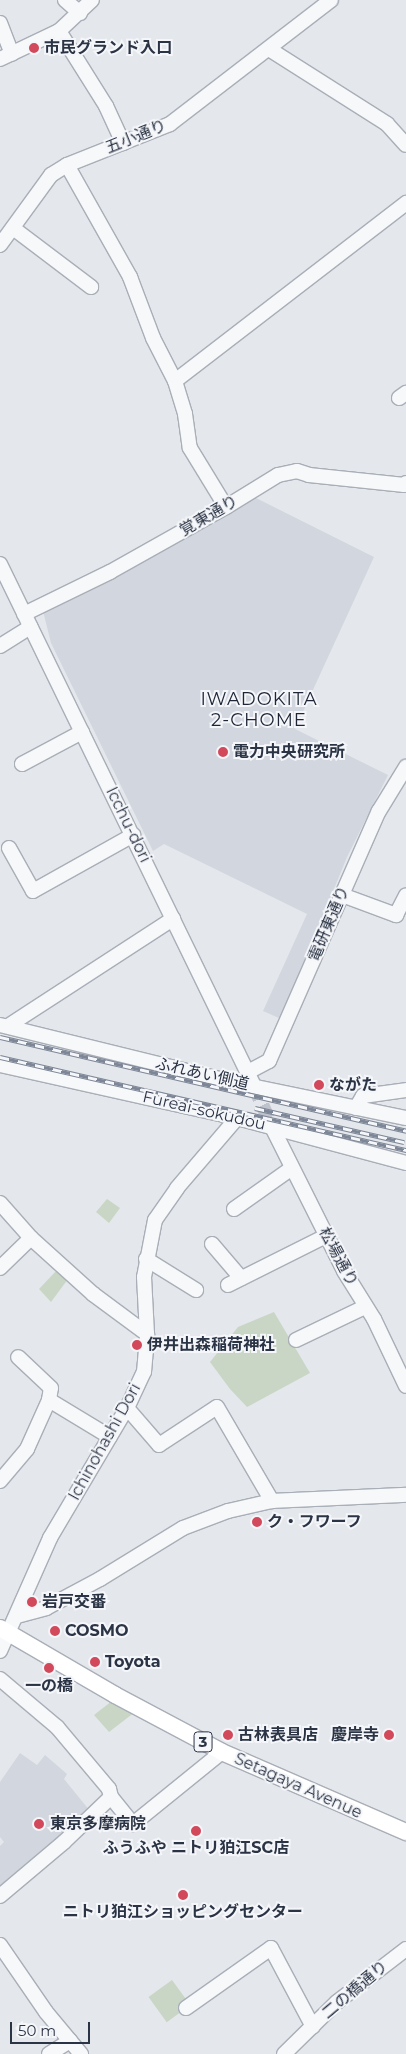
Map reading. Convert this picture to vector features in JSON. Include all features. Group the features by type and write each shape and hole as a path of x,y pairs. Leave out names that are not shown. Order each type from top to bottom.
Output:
{"main road":[{"name":"Setagaya Avenue","path":"4,1631 128,1703 222,1752 406,1832"}],"street":[{"path":"66,0 80,13"},
{"path":"0,23 6,56 58,31 80,13 92,0"},
{"name":"五小通り","path":"0,244 51,175 67,165 170,124 331,0"},
{"path":"58,31 106,106 123,143"},
{"path":"269,49 387,124 406,144"},
{"path":"67,165 130,277 153,338 175,381 185,414 190,448 226,507"},
{"path":"175,381 406,203"},
{"path":"13,228 91,288"},
{"name":"覚東通り","path":"24,614 110,572 226,507 278,475 297,471 309,475 404,485 406,483"},
{"name":"Icchu-dori","path":"0,564 254,1086"},
{"path":"0,646 30,627"},
{"path":"22,764 82,732"},
{"name":"電研東通り","path":"248,1072 270,1061 379,810 406,767"},
{"path":"9,848 33,891 133,835"},
{"path":"342,895 396,915 406,895"},
{"path":"4,1025 173,919"},
{"name":"ふれあい側道","path":"4,1025 254,1086 406,1118"},
{"name":"Fureai-sokudou","path":"0,1065 237,1118 406,1163"},
{"path":"356,1108 363,1096 406,1090"},
{"name":"Ichinohashi Dori","path":"0,1651 4,1631 17,1616 50,1538 127,1408 144,1372 147,1334 144,1277 155,1220 177,1188 237,1118"},
{"name":"松場通り","path":"272,1127 326,1236 388,1347 406,1386"},
{"path":"234,1208 292,1168"},
{"path":"0,1203 32,1238 94,1294 147,1334"},
{"path":"228,1285 326,1236"},
{"path":"0,1268 32,1238"},
{"path":"212,1244 241,1278"},
{"path":"146,1259 196,1290"},
{"path":"296,1340 366,1306"},
{"path":"0,1481 27,1449 49,1400 50,1388 18,1357"},
{"path":"49,1400 110,1436"},
{"path":"127,1408 159,1445 217,1407 272,1501"},
{"path":"17,1616 46,1608 183,1528 228,1511 272,1501 406,1495"},
{"path":"0,1679 57,1726 109,1789 111,1797 134,1824 222,1752"},
{"path":"0,1896 64,1842 111,1797"},
{"path":"0,1945 46,2012 81,2054"},
{"path":"186,2008 271,1948 313,2027"},
{"name":"二の橋通り","path":"284,2054 336,2002 406,1949"},
{"path":"49,2054 70,2041"}],"shaded area":[{"name":"電力中央研究所","path":"254,497 374,557 295,729 388,775 347,857 281,1019 263,1011 307,914 164,844 153,851 51,643 43,611 235,510"},
{"name":"東京多摩病院","path":"20,1753 37,1765 45,1755 67,1774 64,1779 90,1811 0,1890 0,1846 4,1842 0,1837 0,1782"}],"green space":[{"path":"107,1199 120,1208 109,1223 96,1212"},
{"path":"58,1269 68,1279 51,1302 39,1289"},
{"path":"274,1312 310,1373 247,1407 230,1389 210,1362 238,1327"},
{"path":"112,1701 135,1712 109,1732 94,1715"},
{"path":"172,1980 190,2005 167,2022 149,1997"}],"tunnel":[{"path":"254,1086 272,1127"}],"railway":[{"path":"0,1037 406,1131"},
{"path":"0,1057 406,1150"},
{"path":"255,1108 404,1142"}],"place":[{"name":"市民グランド入口","path":"34,48"},
{"name":"電力中央研究所","path":"223,752"},
{"name":"ながた","path":"319,1085"},
{"name":"伊井出森稲荷神社","path":"137,1345"},
{"name":"ク・フワーフ","path":"257,1522"},
{"name":"岩戸交番","path":"32,1602"},
{"name":"COSMO","path":"55,1631"},
{"name":"Toyota","path":"95,1662"},
{"name":"一の橋","path":"49,1668"},
{"name":"古林表具店","path":"228,1735"},
{"name":"慶岸寺","path":"389,1735"},
{"name":"東京多摩病院","path":"39,1824"},
{"name":"ふうふや ニトリ狛江SC店","path":"196,1831"},
{"name":"ニトリ狛江ショッピングセンター","path":"183,1895"}],"district":[{"name":"IWADOKITA 2-CHOME","path":"259,710"}]}
